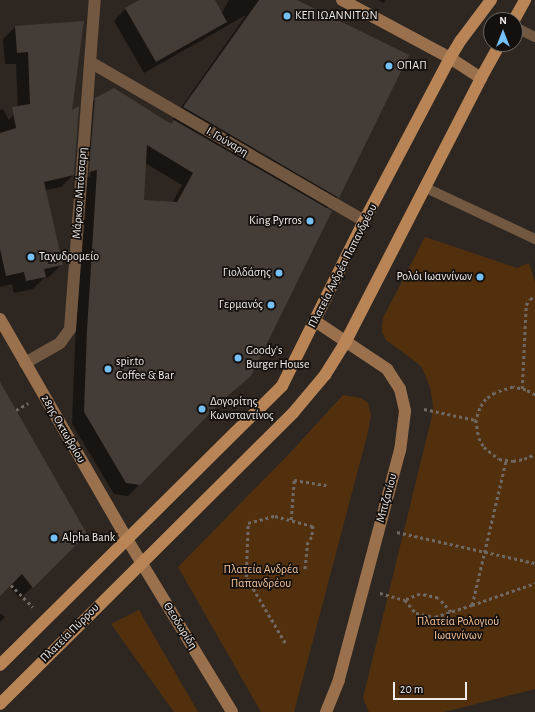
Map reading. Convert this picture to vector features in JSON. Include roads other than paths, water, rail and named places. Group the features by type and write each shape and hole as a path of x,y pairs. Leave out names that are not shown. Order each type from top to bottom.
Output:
{"main road":[{"path":"342,0 450,58 481,78"},
{"name":"Πλατεία Ανδρέα Παπανδρέου","path":"127,539 282,386 364,221 450,58 461,40 491,0"},
{"path":"518,12 525,0"},
{"path":"141,563 300,405 325,375 346,341 496,52"},
{"name":"28ης Οκτωβρίου","path":"0,318 127,539"},
{"name":"Μπιζανίου","path":"315,321 387,369 400,389 405,405 400,450 380,528 339,680 326,712"},
{"path":"0,665 127,539"},
{"name":"Θεοδωρίδη","path":"127,539 232,712"},
{"name":"Πλατεία Πύρρου","path":"0,704 141,563"}],"street":[{"name":"Μάρκου Μπότσαρη","path":"25,363 60,343 70,329 95,0"},
{"name":"Ι. Γούναρη","path":"90,62 364,221"}],"lane":[{"path":"523,31 535,37"},
{"path":"424,188 535,239"}],"place":[{"name":"ΚΕΠ ΙΩΑΝΝΙΤΩΝ","path":"287,16"},
{"name":"ΟΠΑΠ","path":"389,66"},
{"name":"King Pyrros","path":"310,221"},
{"name":"Ταχυδρομείο","path":"31,257"},
{"name":"Γιολδάσης","path":"279,273"},
{"name":"Ρολόι Ιωαννίνων","path":"480,277"},
{"name":"Γερμανός","path":"271,305"},
{"name":"Goody's Burger House","path":"238,358"},
{"name":"spir.to Coffee & Bar","path":"108,369"},
{"name":"Δογορίτης Κωνσταντίνος","path":"202,409"},
{"name":"Alpha Bank","path":"54,538"}],"park label":[{"name":"Πλατεία Ρολογιού Ιωαννίνων","path":"458,629"}]}
